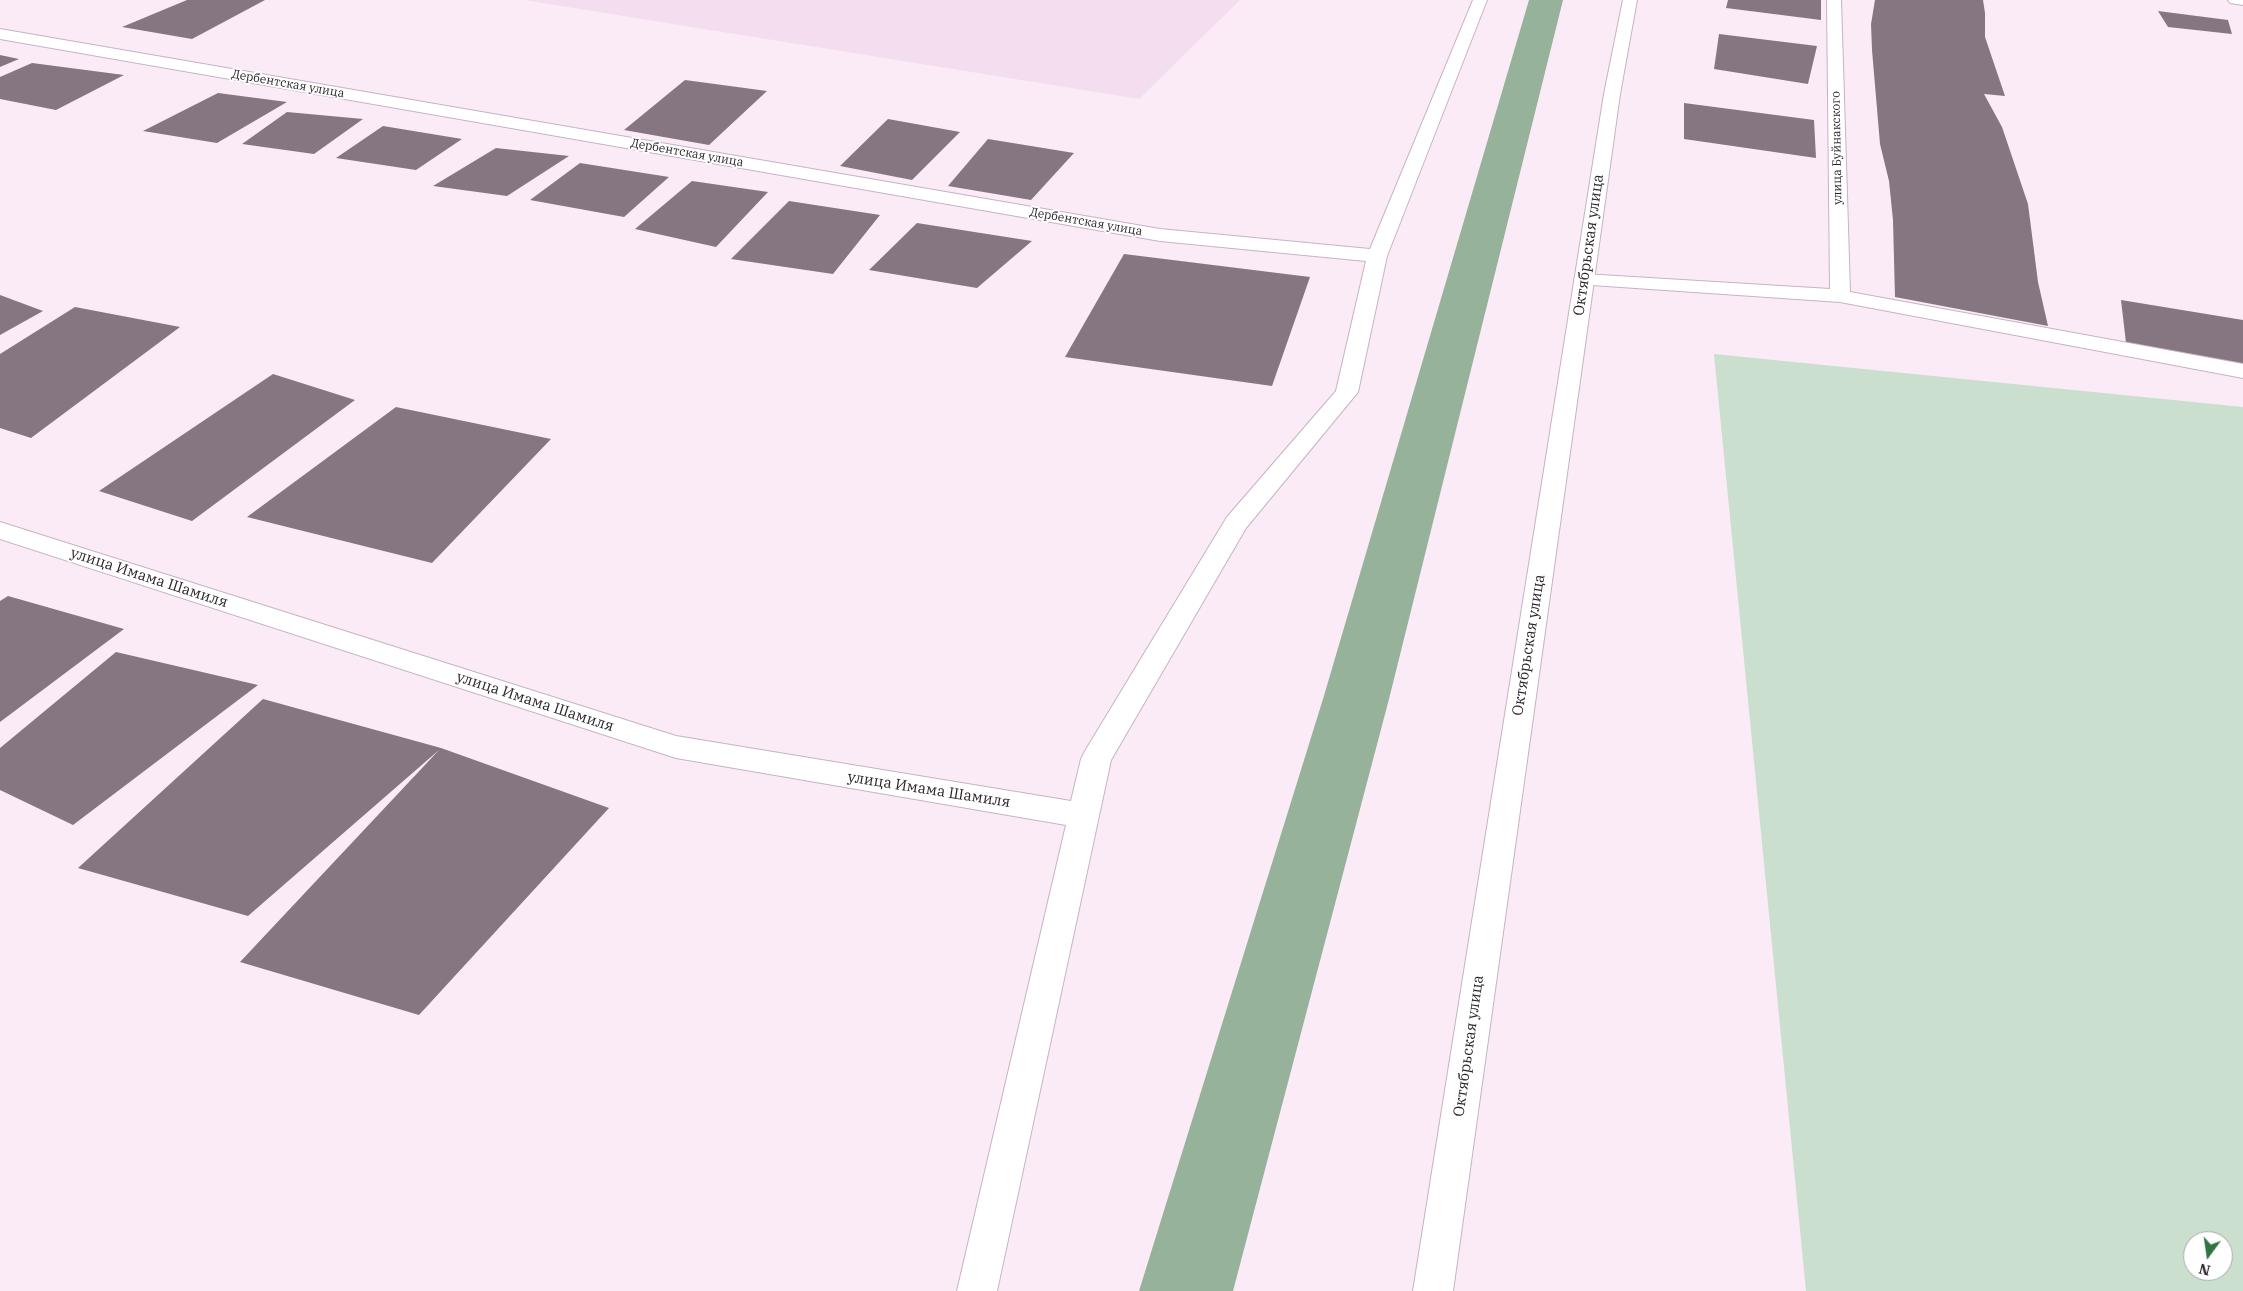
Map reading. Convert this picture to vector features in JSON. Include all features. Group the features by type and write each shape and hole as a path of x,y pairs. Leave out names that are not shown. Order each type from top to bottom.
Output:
{"street":[{"path":"977,1291 1096,759 1236,523 1347,392 1377,256 1480,0"},
{"name":"Октябрьская улица","path":"1433,1291 1612,94 1630,0"},
{"name":"улица Буйнакского","path":"1834,0 1840,296"},
{"path":"2235,0 2243,1"},
{"name":"Дербентская улица","path":"0,34 1160,235 1377,256"},
{"path":"1584,280 1840,296 2243,371"},
{"name":"улица Имама Шамиля","path":"0,530 676,747 1084,815"}],"shaded area":[{"path":"524,0 1240,0 1139,99"}],"green space":[{"path":"1714,354 2243,407 2243,1291 1806,1291"}],"building":[{"path":"187,0 265,0 192,39 122,27"},
{"path":"1728,0 1821,0 1821,20 1726,8"},
{"path":"1875,0 1983,0 1985,37 2005,96 1984,94 2002,127 2028,204 2038,282 2048,326 1895,297 1893,220 1889,181 1880,144 1872,50 1871,24"},
{"path":"2158,11 2228,20 2232,34 2168,27"},
{"path":"1719,34 1817,46 1808,84 1714,69"},
{"path":"0,55 19,59 0,67"},
{"path":"32,63 124,75 56,110 0,99 0,77"},
{"path":"685,80 767,91 709,145 624,130"},
{"path":"218,93 287,102 217,143 143,131"},
{"path":"1684,103 1814,120 1816,158 1684,139"},
{"path":"287,112 363,119 314,154 242,144"},
{"path":"888,119 960,132 912,180 840,166"},
{"path":"383,126 462,139 416,170 336,158"},
{"path":"988,139 1074,153 1031,200 948,186"},
{"path":"496,148 569,156 507,196 433,186"},
{"path":"580,163 669,177 624,217 530,200"},
{"path":"692,181 768,192 716,247 635,229"},
{"path":"789,201 880,215 833,274 731,259"},
{"path":"917,223 1032,241 977,288 869,270"},
{"path":"1124,254 1310,277 1272,386 1065,357"},
{"path":"0,295 43,311 0,335"},
{"path":"2121,300 2243,320 2243,365 2126,343"},
{"path":"75,307 180,327 31,438 0,428 0,354"},
{"path":"273,374 355,400 192,521 99,491"},
{"path":"396,407 551,439 432,563 247,517"},
{"path":"8,596 124,629 0,722 0,601"},
{"path":"116,652 258,685 73,825 0,790 0,748"},
{"path":"263,699 441,748 609,808 419,1015 240,962 439,750 248,916 78,868"}],"waterway":[{"path":"1186,1291 1356,699 1546,0"}]}
